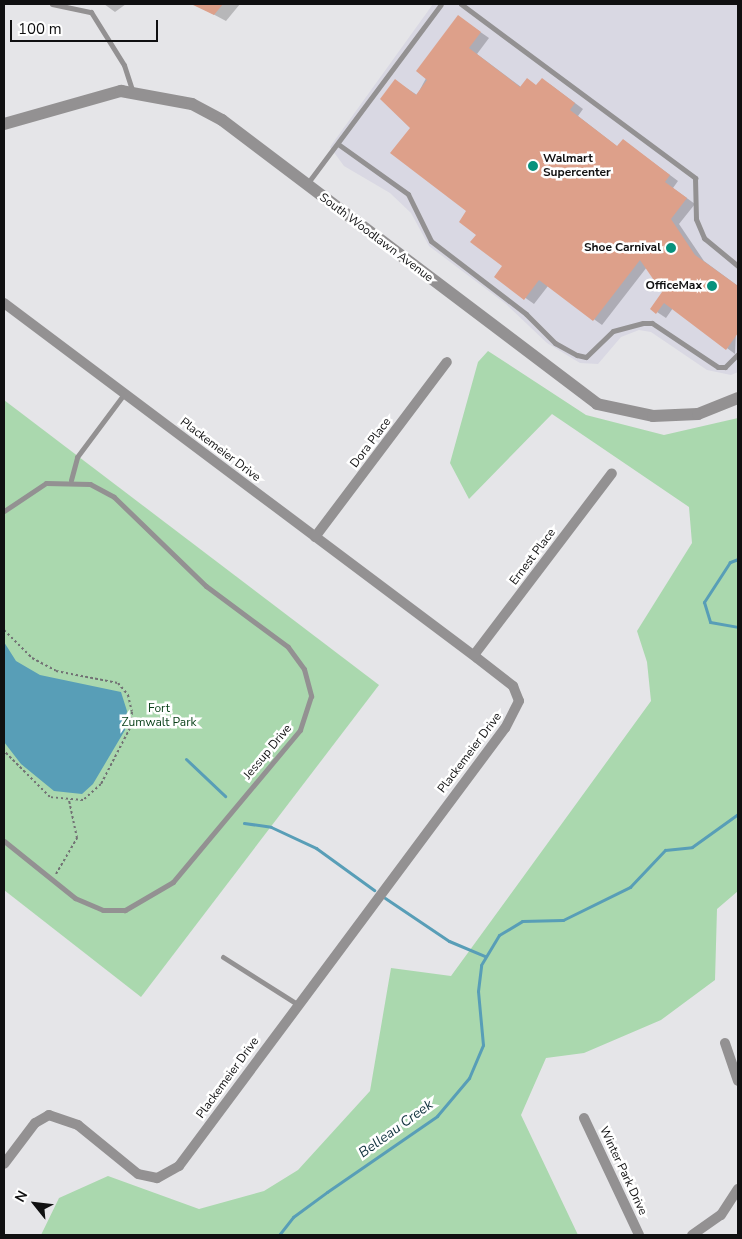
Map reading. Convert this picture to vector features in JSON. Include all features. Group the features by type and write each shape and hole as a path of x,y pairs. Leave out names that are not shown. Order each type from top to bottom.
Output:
{"street":[{"name":"South Woodlawn Avenue","path":"4,124 90,97 133,92 192,104 222,120 597,404 654,416 698,414 738,398"},
{"name":"Plackemeier Drive","path":"4,303 474,655 513,686 518,693 517,710 178,1166 157,1178 138,1174 78,1125 49,1115 35,1123 4,1164"},
{"name":"Dora Place","path":"315,537 447,362"},
{"name":"Ernest Place","path":"474,655 612,473"},
{"path":"725,1043 738,1081"},
{"name":"Winter Park Drive","path":"584,1118 639,1235"},
{"path":"692,1235 721,1215 738,1189"}],"lane":[{"path":"52,4 91,12 124,65 133,92"},
{"path":"306,185 441,4"},
{"path":"461,4 695,178 696,220 704,238 738,266"},
{"path":"338,144 408,194 431,241 526,314 555,343 577,355 586,357 613,331 643,323 652,323 718,367 725,367 738,354"},
{"path":"72,480 76,457 124,394"},
{"name":"Jessup Drive","path":"4,841 75,898 103,910 125,910 173,882 300,730 311,696 304,669 288,647 206,586 114,497 72,480 46,483 5,508"},
{"path":"223,957 297,1004"}],"path":[{"path":"4,630 50,668 80,677 107,678 128,695 130,728 100,784 83,800 70,801 44,793 4,752"},
{"path":"52,880 75,846 70,801"}],"shaded area":[{"path":"433,4 738,4 738,372 731,375 707,370 651,332 639,330 621,337 598,364 580,363 547,343 506,304 429,246 411,213 390,193 344,166 330,147"}],"green space":[{"path":"488,351 586,415 664,435 738,418 738,891 717,909 715,980 661,1020 584,1053 546,1058 521,1115 578,1235 41,1235 59,1198 108,1176 199,1209 264,1191 298,1170 370,1091 391,968 451,976 651,701 647,662 637,631 692,543 689,507 552,414 469,499 450,463 478,362"},
{"name":"Fort Zumwalt Park","path":"4,400 379,685 141,997 4,890"}],"water":[{"path":"4,642 16,661 40,675 121,692 127,711 125,730 93,784 82,794 54,791 21,764 4,742"}],"building":[{"path":"191,4 223,4 214,15"},
{"name":"Walmart Supercenter","path":"458,15 481,32 469,48 520,87 527,78 536,85 542,78 575,103 570,110 617,146 623,139 670,175 665,182 687,198 671,219 695,255 738,286 738,333 726,350 664,303 656,314 650,309 662,292 640,260 593,321 539,280 524,300 494,277 502,266 470,242 476,235 459,222 466,211 390,153 410,128 380,99 395,79 416,95 427,80 416,71"}],"waterway":[{"name":"Belleau Creek","path":"738,559 730,562 704,602 710,622 738,627"},
{"path":"186,759 225,796"},
{"name":"Belleau Creek","path":"279,1235 293,1217 437,1116 469,1078 483,1045 478,991 481,965 499,935 522,921 563,920 630,887 665,850 692,847 738,814"},
{"path":"244,823 271,827 316,848 374,890"},
{"path":"385,898 449,941 485,956"}],"place":[{"name":"Walmart Supercenter","path":"533,166"},
{"name":"Shoe Carnival","path":"671,248"},
{"name":"OfficeMax","path":"712,286"}]}
